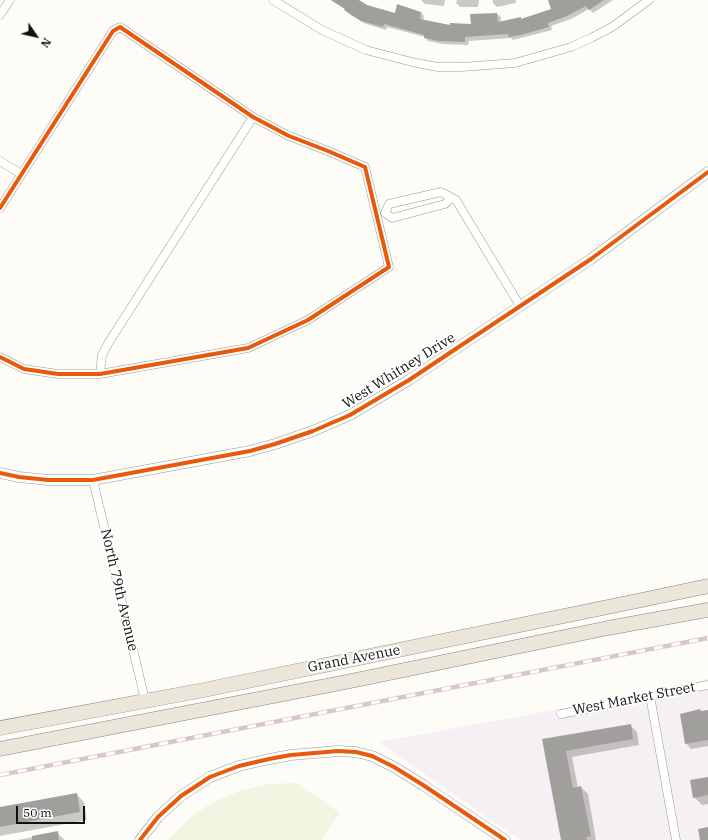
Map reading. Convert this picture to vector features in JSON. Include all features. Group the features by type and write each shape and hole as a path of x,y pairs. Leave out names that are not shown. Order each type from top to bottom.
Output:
{"highway":[{"name":"Grand Avenue","path":"0,728 210,688 708,586"},
{"name":"Grand Avenue","path":"0,749 346,682 608,628 708,610"}],"street":[{"path":"0,15 10,0"},
{"path":"273,0 322,30 366,50 438,67 491,66 515,63 553,52 591,38 612,27 649,0"},
{"path":"0,208 113,31 120,27 252,117 289,136 365,167 381,214 389,267 308,320 248,348 100,374 58,374 24,369 0,357"},
{"path":"100,374 102,355 109,342 252,117"},
{"path":"0,161 21,174"},
{"name":"West Whitney Drive","path":"4,474 48,480 93,480 250,451 313,431 350,415 388,394 591,258 708,172"},
{"path":"381,214 389,204 441,192 456,200 520,306"},
{"path":"381,214 392,218 445,204 451,198"},
{"name":"North 79th Avenue","path":"93,480 145,700"},
{"name":"West Market Street","path":"561,714 708,685"},
{"path":"650,696 676,840"},
{"path":"140,840 158,817 181,796 210,777 239,766 269,759 316,753 356,752 372,756 423,785 505,840"}],"shaded area":[{"path":"708,679 708,840 520,840 381,744 384,741 560,709"}],"green space":[{"path":"297,783 340,813 321,840 168,840 192,816 218,800 237,792 269,784"}],"building":[{"path":"331,0 359,0 367,5 395,13 397,4 421,12 420,19 450,25 450,23 471,24 470,14 497,13 498,22 521,17 521,19 551,9 548,0 604,0 589,10 586,6 567,16 548,23 549,27 509,37 508,34 465,37 465,42 439,41 424,38 424,35 384,24 383,27 361,21"},
{"path":"700,709 701,711 708,710 708,740 685,744 680,714"},
{"path":"631,724 633,739 566,751 573,788 581,786 591,836 586,837 587,840 561,840 542,739"},
{"path":"708,777 708,795 693,798 690,780"},
{"path":"77,793 80,812 0,827 0,807"},
{"path":"708,827 708,840 700,840 698,829"},
{"path":"58,831 59,840 32,840 32,836"}],"railway":[{"path":"0,775 708,638"}],"cycle path":[{"path":"0,208 113,31 120,27 253,117 289,136 365,167 389,267 308,320 248,348 100,374 58,374 24,369 0,357"},
{"path":"0,473 19,477 48,480 93,480 250,451 313,431 350,415 409,380 591,259 708,172"},
{"path":"140,840 158,817 181,796 210,777 239,766 269,759 291,755 338,751 356,752 372,756 394,767 505,840"}]}
